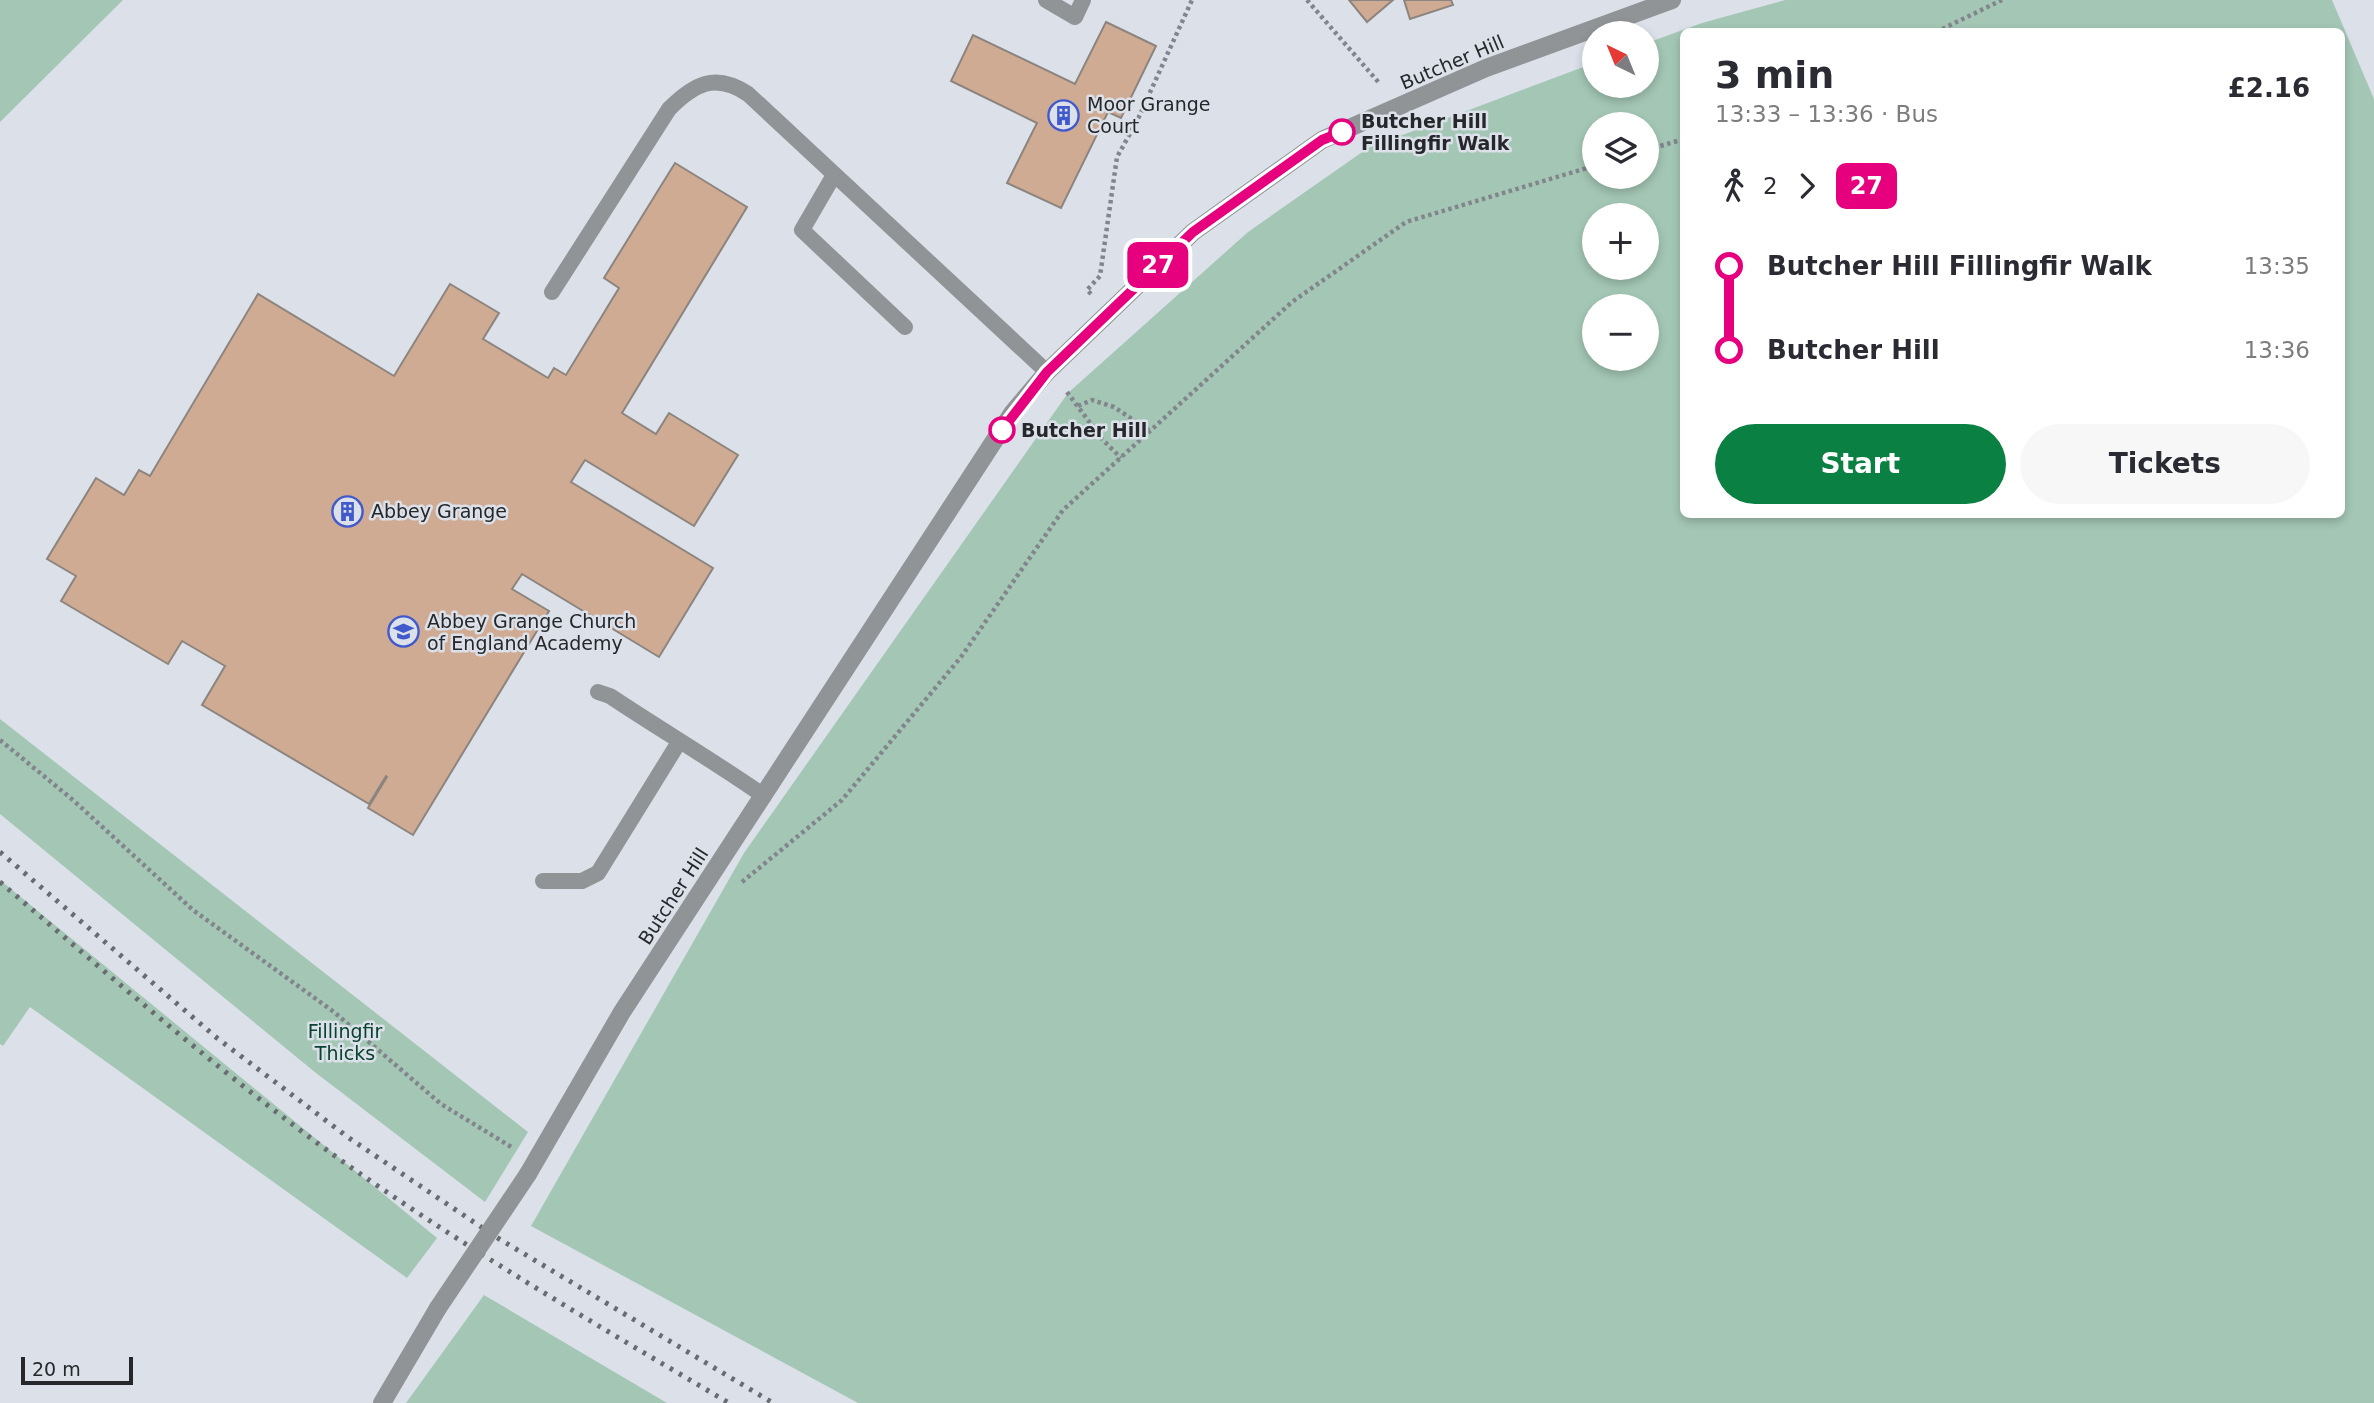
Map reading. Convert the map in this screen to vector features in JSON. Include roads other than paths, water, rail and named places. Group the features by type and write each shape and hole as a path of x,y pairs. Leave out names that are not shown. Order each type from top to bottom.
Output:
{"street":[{"name":"Butcher Hill","path":"382,1403 438,1308 532,1168 622,1013 1013,412 1047,372 1193,232 1322,140 1486,68 1672,0"}],"lane":[{"path":"1046,0 1075,17 1083,0"},
{"path":"552,292 669,108 690,89 701,84 722,83 737,87 748,94 1047,372"},
{"path":"834,175 802,230 905,327"},
{"path":"598,692 610,696 679,742 709,758 764,796"},
{"path":"542,881 582,881 598,873 679,742"}],"railway":[{"path":"0,852 217,1038 349,1138 496,1237 773,1403"},
{"path":"0,882 207,1057 335,1156 480,1253 729,1403"}],"place":[{"name":"Moor Grange Court","path":"1064,115"},
{"name":"Butcher Hill Fillingfir Walk","path":"1342,132"},
{"name":"Butcher Hill","path":"1002,430"},
{"name":"Abbey Grange","path":"348,511"},
{"name":"Abbey Grange Church of England Academy","path":"404,632"}],"park label":[{"name":"Fillingfir Thicks","path":"345,1042"}]}
